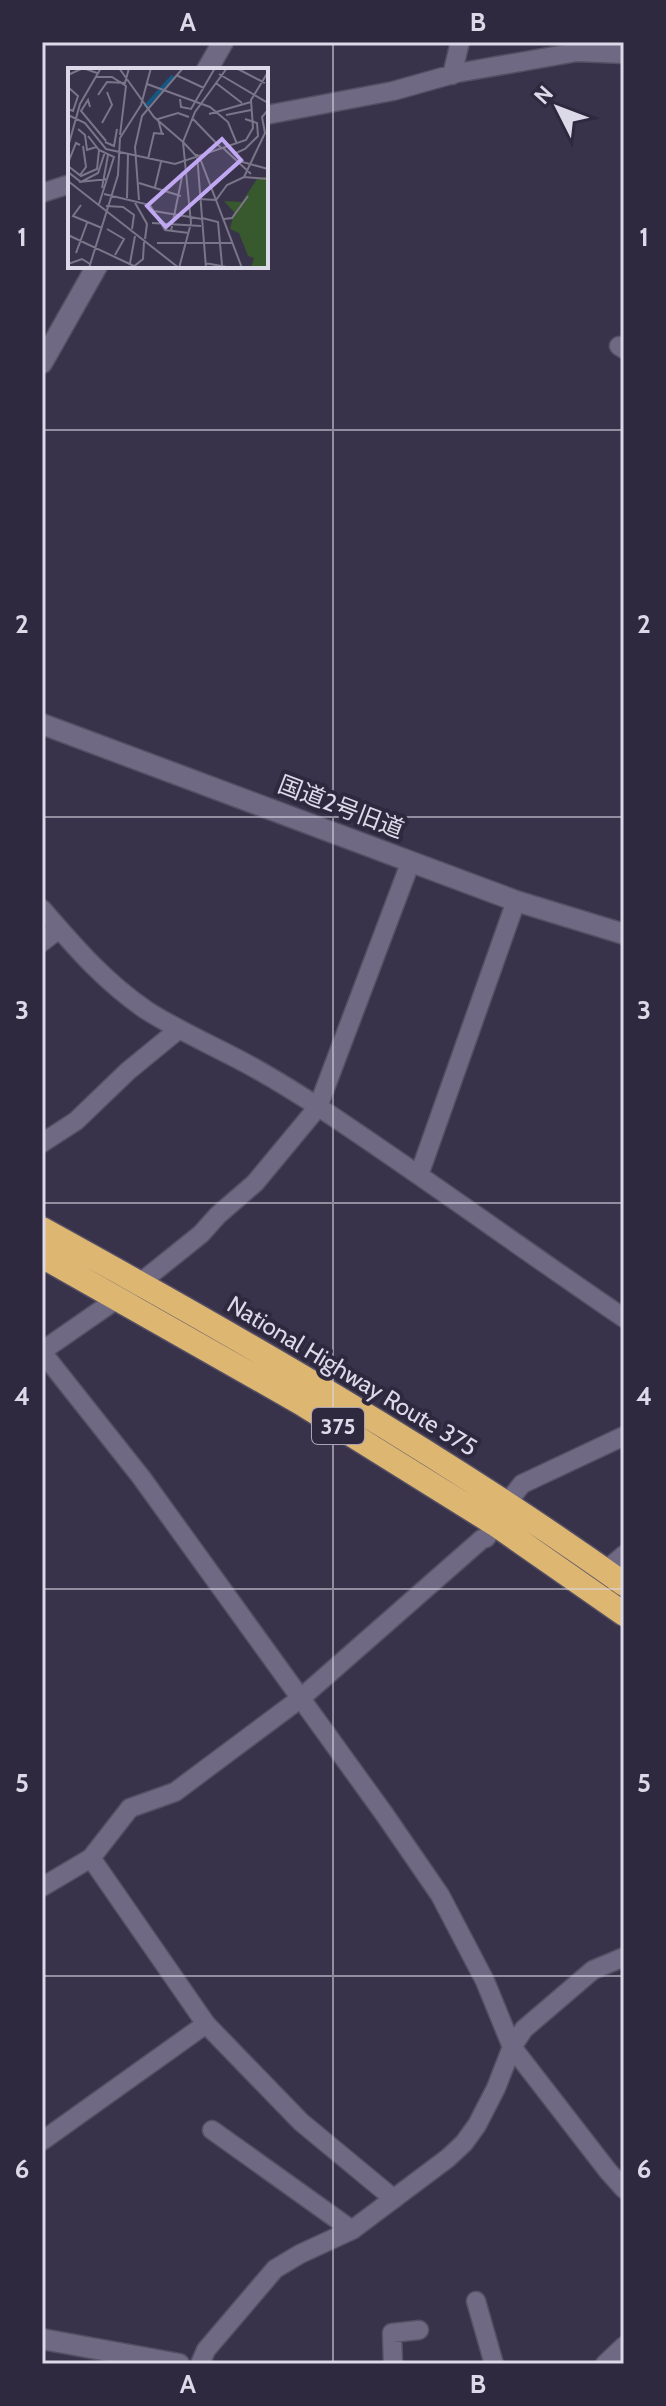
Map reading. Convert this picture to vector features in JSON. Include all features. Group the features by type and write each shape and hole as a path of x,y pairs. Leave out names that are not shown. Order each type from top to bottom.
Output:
{"highway":[{"name":"National Highway Route 375","path":"42,1229 310,1380 501,1514 624,1614"},
{"name":"National Highway Route 375","path":"42,1256 614,1578"}],"street":[{"path":"452,75 460,42"},
{"path":"208,68 215,45"},
{"path":"268,115 577,52 624,54"},
{"path":"42,193 68,185"},
{"path":"42,363 96,268"},
{"name":"国道2号旧道","path":"42,724 516,901 624,934"},
{"path":"411,861 318,1107 255,1183 201,1234 140,1283 42,1351 141,1477 385,1815 440,1895 485,1981 512,2047 624,2189"},
{"path":"419,1175 516,901"},
{"path":"42,909 99,974 144,1008 178,1030 260,1071 318,1107 624,1318"},
{"path":"42,942 59,929"},
{"path":"42,1143 76,1121 128,1071 178,1030"},
{"path":"42,1887 91,1858 130,1808 175,1792 301,1698 486,1538 522,1484 624,1436"},
{"path":"614,1578 624,1555"},
{"path":"91,1858 206,2024 301,2122 394,2199"},
{"path":"200,2364 206,2350 275,2269 352,2230 464,2143 477,2125 512,2047 524,2029 593,1970 624,1957"},
{"path":"42,2141 206,2024"},
{"path":"212,2130 352,2230"},
{"path":"476,2301 494,2364"},
{"path":"393,2364 392,2333 419,2330"},
{"path":"42,2339 179,2364"},
{"path":"605,2364 624,2346"}]}
